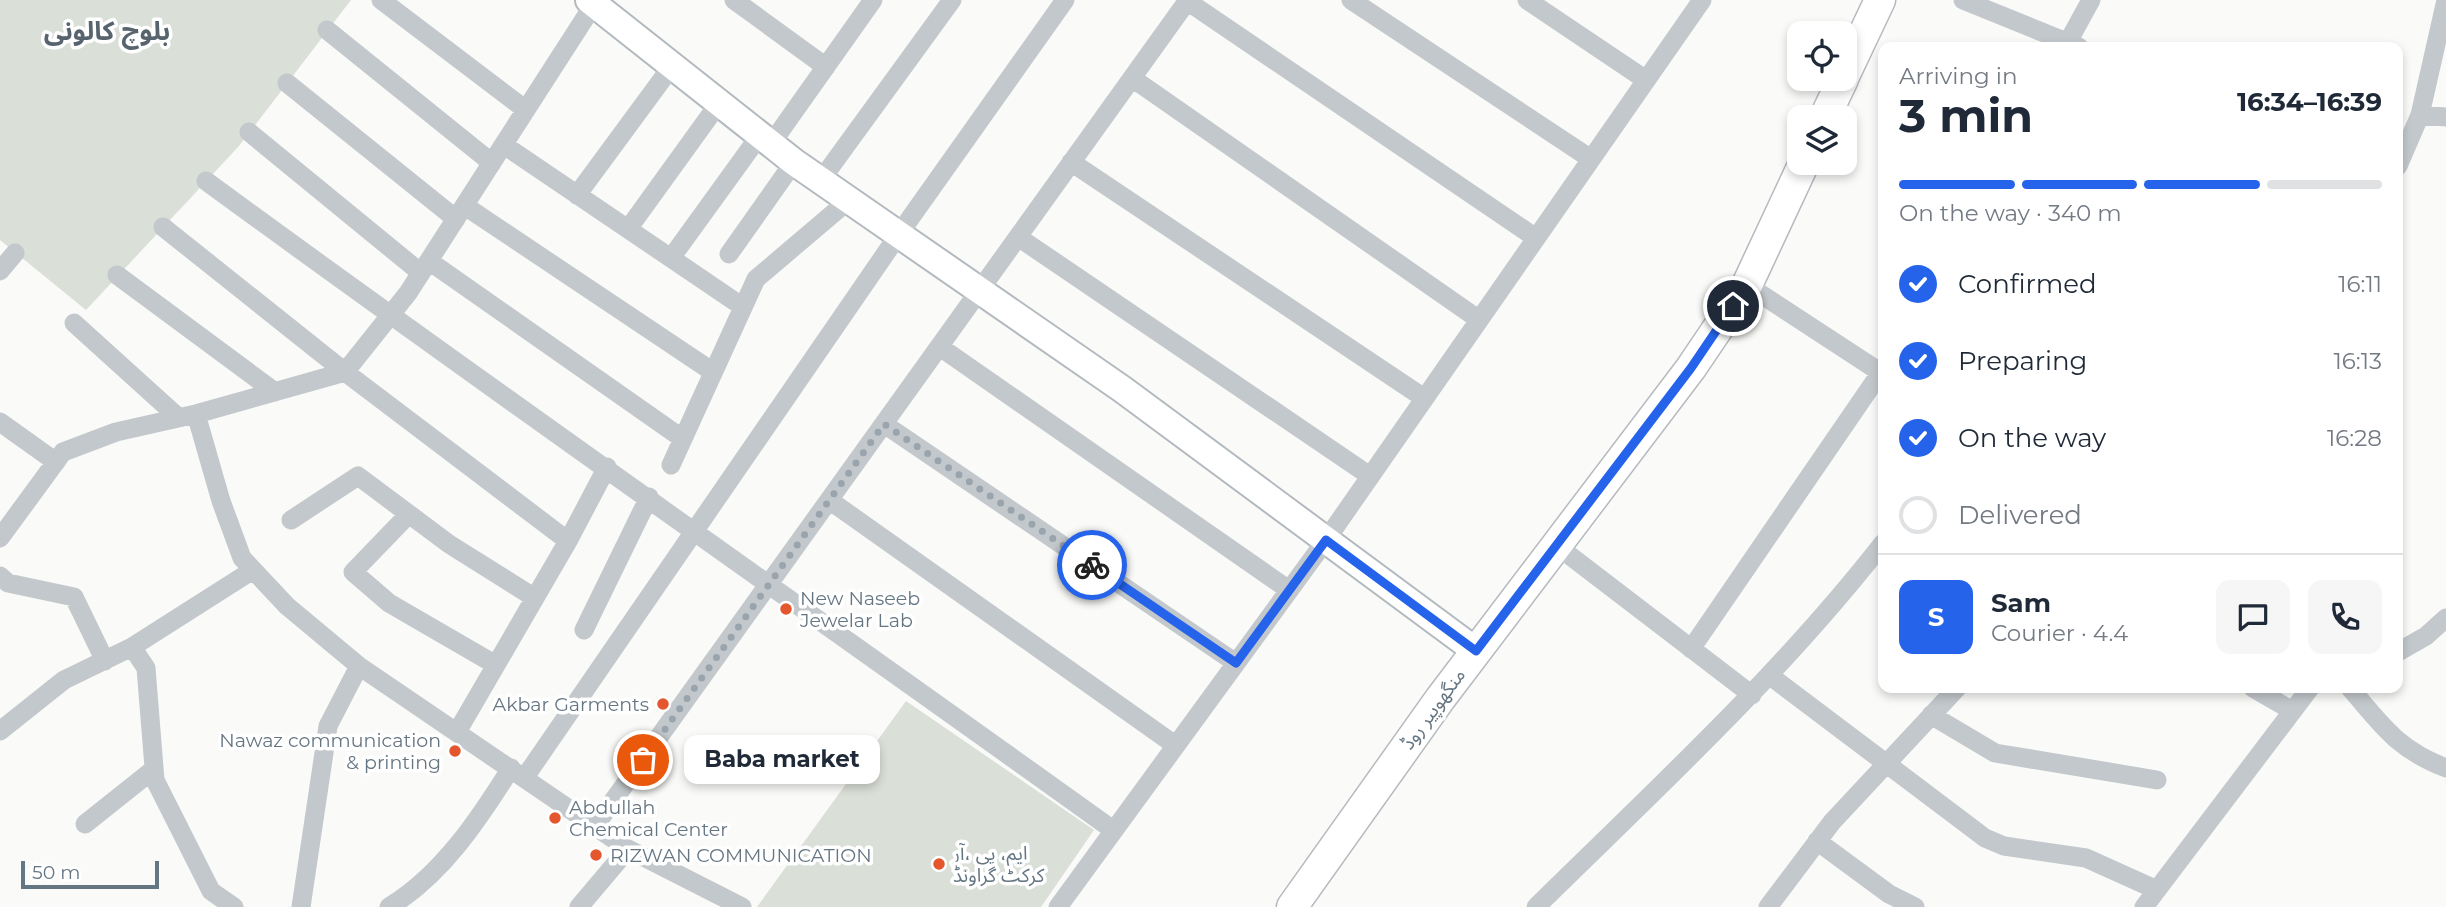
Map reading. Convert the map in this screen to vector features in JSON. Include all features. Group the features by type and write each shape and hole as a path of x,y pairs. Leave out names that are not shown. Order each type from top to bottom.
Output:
{"main road":[{"path":"1857,49 1880,0"},
{"name":"منگھوپیر روڈ","path":"1292,907 1476,651 1691,368 1747,285 1798,175"}],"street":[{"path":"381,0 526,110"},
{"path":"734,0 826,67"},
{"path":"821,180 952,0"},
{"path":"389,907 410,894 476,824 518,772 696,530 898,234 1065,0"},
{"path":"1351,0 1591,159"},
{"path":"1527,0 1646,80"},
{"path":"1963,0 2067,42"},
{"path":"2075,42 2091,0"},
{"path":"2403,154 2420,115 2446,0"},
{"path":"595,826 1187,1 1535,238"},
{"path":"0,538 63,452 116,432 188,416 345,372 425,267 526,110 591,2 794,162 1122,388 1476,651"},
{"path":"671,258 826,67 865,3"},
{"path":"1058,907 1326,540 1646,80 1692,3"},
{"path":"327,30 492,163"},
{"path":"577,194 672,66"},
{"path":"1132,78 1478,319"},
{"path":"287,83 460,212 713,372"},
{"path":"628,229 719,103"},
{"path":"2420,115 2446,117"},
{"path":"249,132 425,267 683,439"},
{"path":"504,145 743,307"},
{"path":"729,254 794,162"},
{"path":"1071,162 1424,398"},
{"path":"206,181 390,316 696,530 1113,830"},
{"path":"671,466 756,279 849,200"},
{"path":"163,227 345,372 568,541"},
{"path":"1018,237 1370,477"},
{"path":"0,271 15,253"},
{"path":"117,275 275,392"},
{"path":"1747,285 1878,370"},
{"path":"74,323 188,416 242,558 287,606 359,666 628,849 742,907"},
{"path":"940,347 1289,590"},
{"path":"1691,649 1878,379"},
{"path":"884,424 1236,663"},
{"path":"1,425 56,461"},
{"path":"457,732 568,541 607,467"},
{"path":"291,520 358,476 461,552 535,598"},
{"path":"584,629 649,497"},
{"path":"829,500 1175,745"},
{"path":"409,514 353,572 389,603 496,665"},
{"path":"1556,545 1752,695"},
{"path":"1536,907 1752,695 1878,554"},
{"path":"0,731 64,680 132,647 253,570"},
{"path":"0,576 8,583 74,597 105,661"},
{"path":"2403,649 2426,636 2446,618"},
{"path":"132,647 146,668 155,780 211,891 234,907"},
{"path":"301,907 328,726 359,666"},
{"path":"1769,675 1995,842 2004,846 2086,858 2157,890"},
{"path":"1768,907 1817,841 1952,693"},
{"path":"2262,693 2291,710"},
{"path":"2144,907 2306,693"},
{"path":"2354,693 2399,745 2418,757 2446,768"},
{"path":"1931,715 1995,753 2157,780"},
{"path":"85,824 154,769"},
{"path":"1817,841 1889,894 1915,907"},
{"path":"579,907 628,849"}],"shaded area":[{"path":"0,0 351,0 239,146 86,310 0,240"},
{"path":"906,701 1094,830 1041,907 757,907"}],"way so far":[{"path":"643,760 884,424 1092,565"}],"place":[{"name":"New Naseeb Jewelar Lab","path":"786,609"},
{"name":"Akbar Garments","path":"663,704"},
{"name":"Nawaz communication & printing","path":"455,751"},
{"name":"Baba market","path":"643,760"},
{"name":"Abdullah Chemical Center","path":"555,818"},
{"name":"RIZWAN COMMUNICATION","path":"596,855"},
{"name":"ایم، پی ،آر کرکٹ گراونڈ","path":"939,864"}],"district":[{"name":"بلوچ کالونی","path":"107,31"}],"route":[{"path":"1092,565 1236,663 1326,540 1476,651 1691,368 1733,306"}]}
